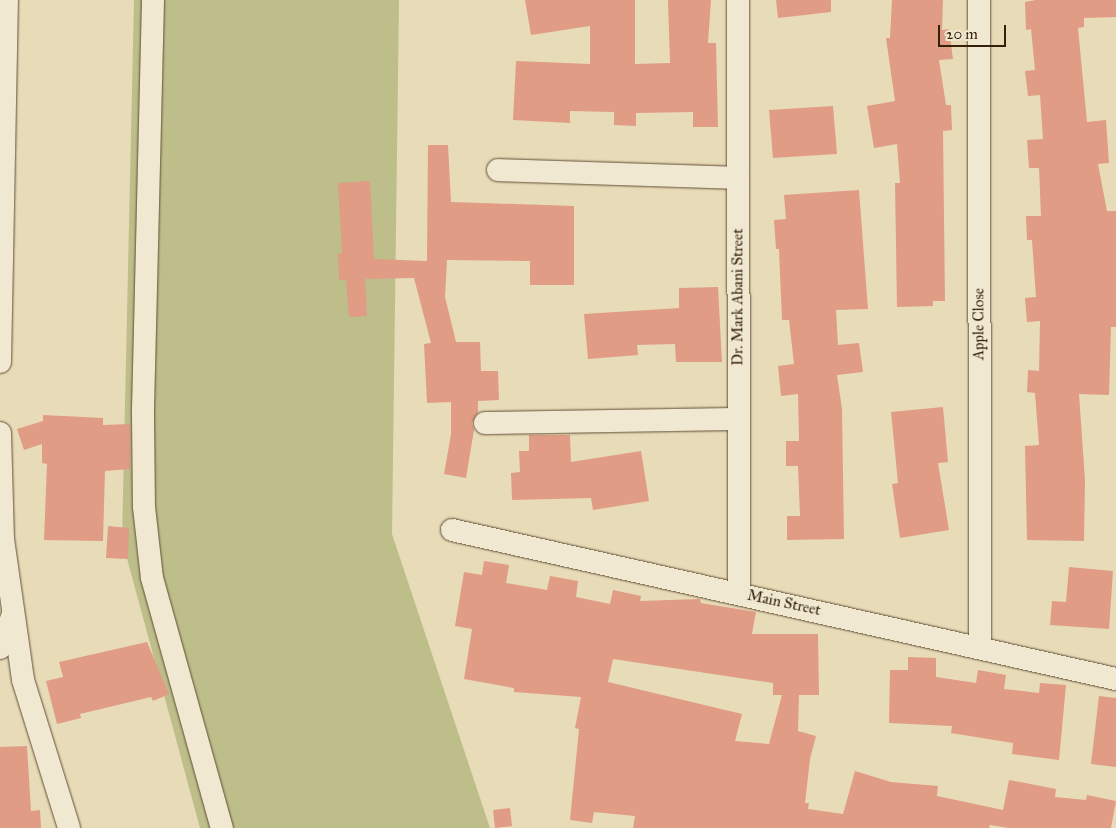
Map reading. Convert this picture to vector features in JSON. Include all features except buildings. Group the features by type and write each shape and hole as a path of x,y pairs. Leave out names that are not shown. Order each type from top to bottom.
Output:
{"street":[{"path":"0,362 7,0"},
{"path":"153,0 143,405 144,507 152,578 222,828"},
{"name":"Dr. Mark Abani Street","path":"738,0 739,593"},
{"name":"Apple Close","path":"979,0 980,648"},
{"path":"498,170 738,178"},
{"path":"485,423 738,419"},
{"path":"0,433 3,539 23,680 68,828"},
{"name":"Main Street","path":"452,530 1116,679"},
{"path":"0,648 14,612"}],"green space":[{"path":"134,0 399,0 392,534 490,828 200,828 122,540"}]}
